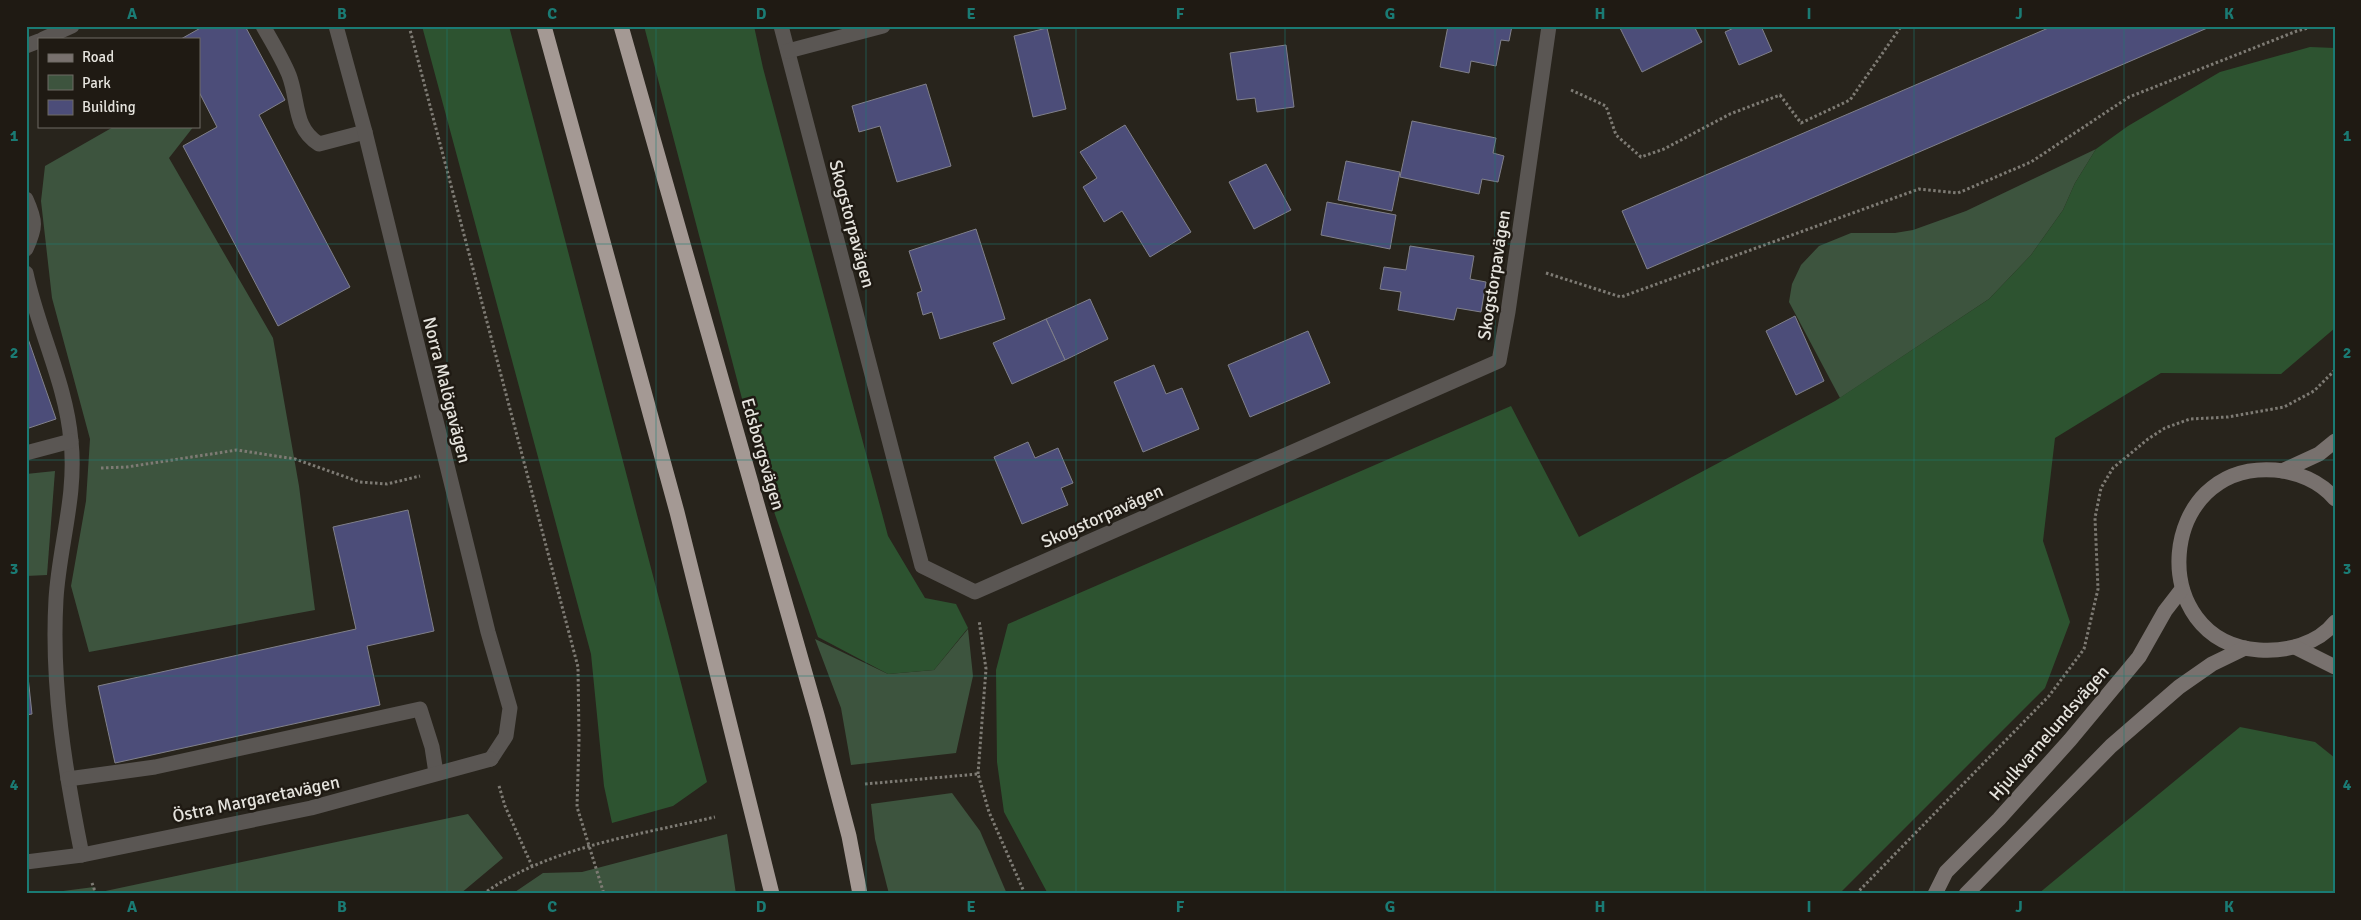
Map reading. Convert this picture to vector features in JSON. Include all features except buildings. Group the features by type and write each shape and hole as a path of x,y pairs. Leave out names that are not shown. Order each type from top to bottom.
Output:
{"highway":[{"path":"544,26 677,512 772,894"},
{"name":"Edsborgsvägen","path":"621,26 817,715 849,836 860,894"}],"street":[{"path":"45,38 72,26"},
{"path":"263,26 288,73 296,96 300,124 307,136 319,144 365,132"},
{"name":"Norra Malögavägen","path":"336,26 365,132 448,469 510,708 506,736 491,758"},
{"name":"Skogstorpavägen","path":"781,26 922,566 975,592 1499,361 1508,312 1549,26"},
{"path":"788,51 883,26"},
{"path":"26,46 38,41"},
{"path":"26,198 32,212 35,231 26,249"},
{"path":"26,273 54,367 71,441 71,468 66,529 58,574 55,651 58,698 68,779 82,855"},
{"path":"26,453 71,441"},
{"path":"2282,471 2319,454 2335,441"},
{"path":"2335,499 2316,482 2282,471 2264,470 2247,472 2214,487 2201,499 2183,530 2178,547 2178,565 2182,589 2196,615 2221,638 2245,648 2270,651 2295,647 2319,636 2335,622"},
{"name":"Hjulkvarnelundsvägen","path":"1935,894 1946,872 2012,805 2070,740 2139,657 2165,611 2182,589"},
{"path":"2295,647 2335,667"},
{"path":"1966,894 2111,746 2179,687 2212,664 2245,648"},
{"path":"68,779 155,768 420,709 432,747 436,774"},
{"name":"Östra Margaretavägen","path":"26,862 82,855 311,808 491,758"}],"path":[{"path":"409,26 578,667 579,740 577,807 604,894"},
{"path":"1571,90 1606,106 1616,135 1641,157 1664,148 1730,114 1780,95 1801,123 1850,100 1900,28 1910,26"},
{"path":"1546,273 1621,298 1919,189 1958,193 2031,162 2129,97 2297,31 2315,26"},
{"path":"1856,894 2049,696 2084,649 2098,589 2094,518 2101,488 2113,468 2148,439 2165,428 2190,419 2228,417 2284,407 2314,391 2335,370"},
{"path":"71,468 127,467 237,450 295,459 360,482 387,484 448,469"},
{"path":"975,592 986,669 978,774 989,812 1025,894"},
{"path":"491,758 505,806 532,866"},
{"path":"857,785 978,774"},
{"path":"483,894 532,866 589,847 715,817"}],"green space":[{"path":"422,26 509,26 707,782 673,806 612,823 604,786 591,654"},
{"path":"644,26 754,26 763,68 888,536 925,598 956,604 968,628 934,670 888,674 818,637 765,486"},
{"path":"2310,47 2335,48 2335,328 2281,374 2161,373 2055,438 2043,541 2070,622 2045,688 1839,894 1048,894 1004,812 997,762 996,670 1008,624 1511,406 1579,537 1835,401 1989,299 2031,255 2063,210 2075,183 2096,149 2128,126 2220,72"},
{"path":"112,128 192,128 169,158 273,338 299,486 315,610 89,652 71,586 86,501 90,439 52,298 41,201 45,166"},
{"path":"2096,149 2075,183 2063,210 2031,255 1989,299 1840,398 1789,302 1792,284 1801,265 1819,246 1851,233 1895,233 1913,230 1966,211"},
{"path":"55,471 47,575 26,576 26,474"},
{"path":"968,629 973,676 956,753 851,765 841,708 815,639 888,674 934,670"},
{"path":"2240,727 2315,742 2335,758 2335,894 2038,894"},
{"path":"952,793 980,831 1007,894 889,894 875,839 871,804"},
{"path":"468,814 503,858 460,894 40,894 94,887 96,893"},
{"path":"727,834 736,894 512,894 543,873 582,872"}]}
